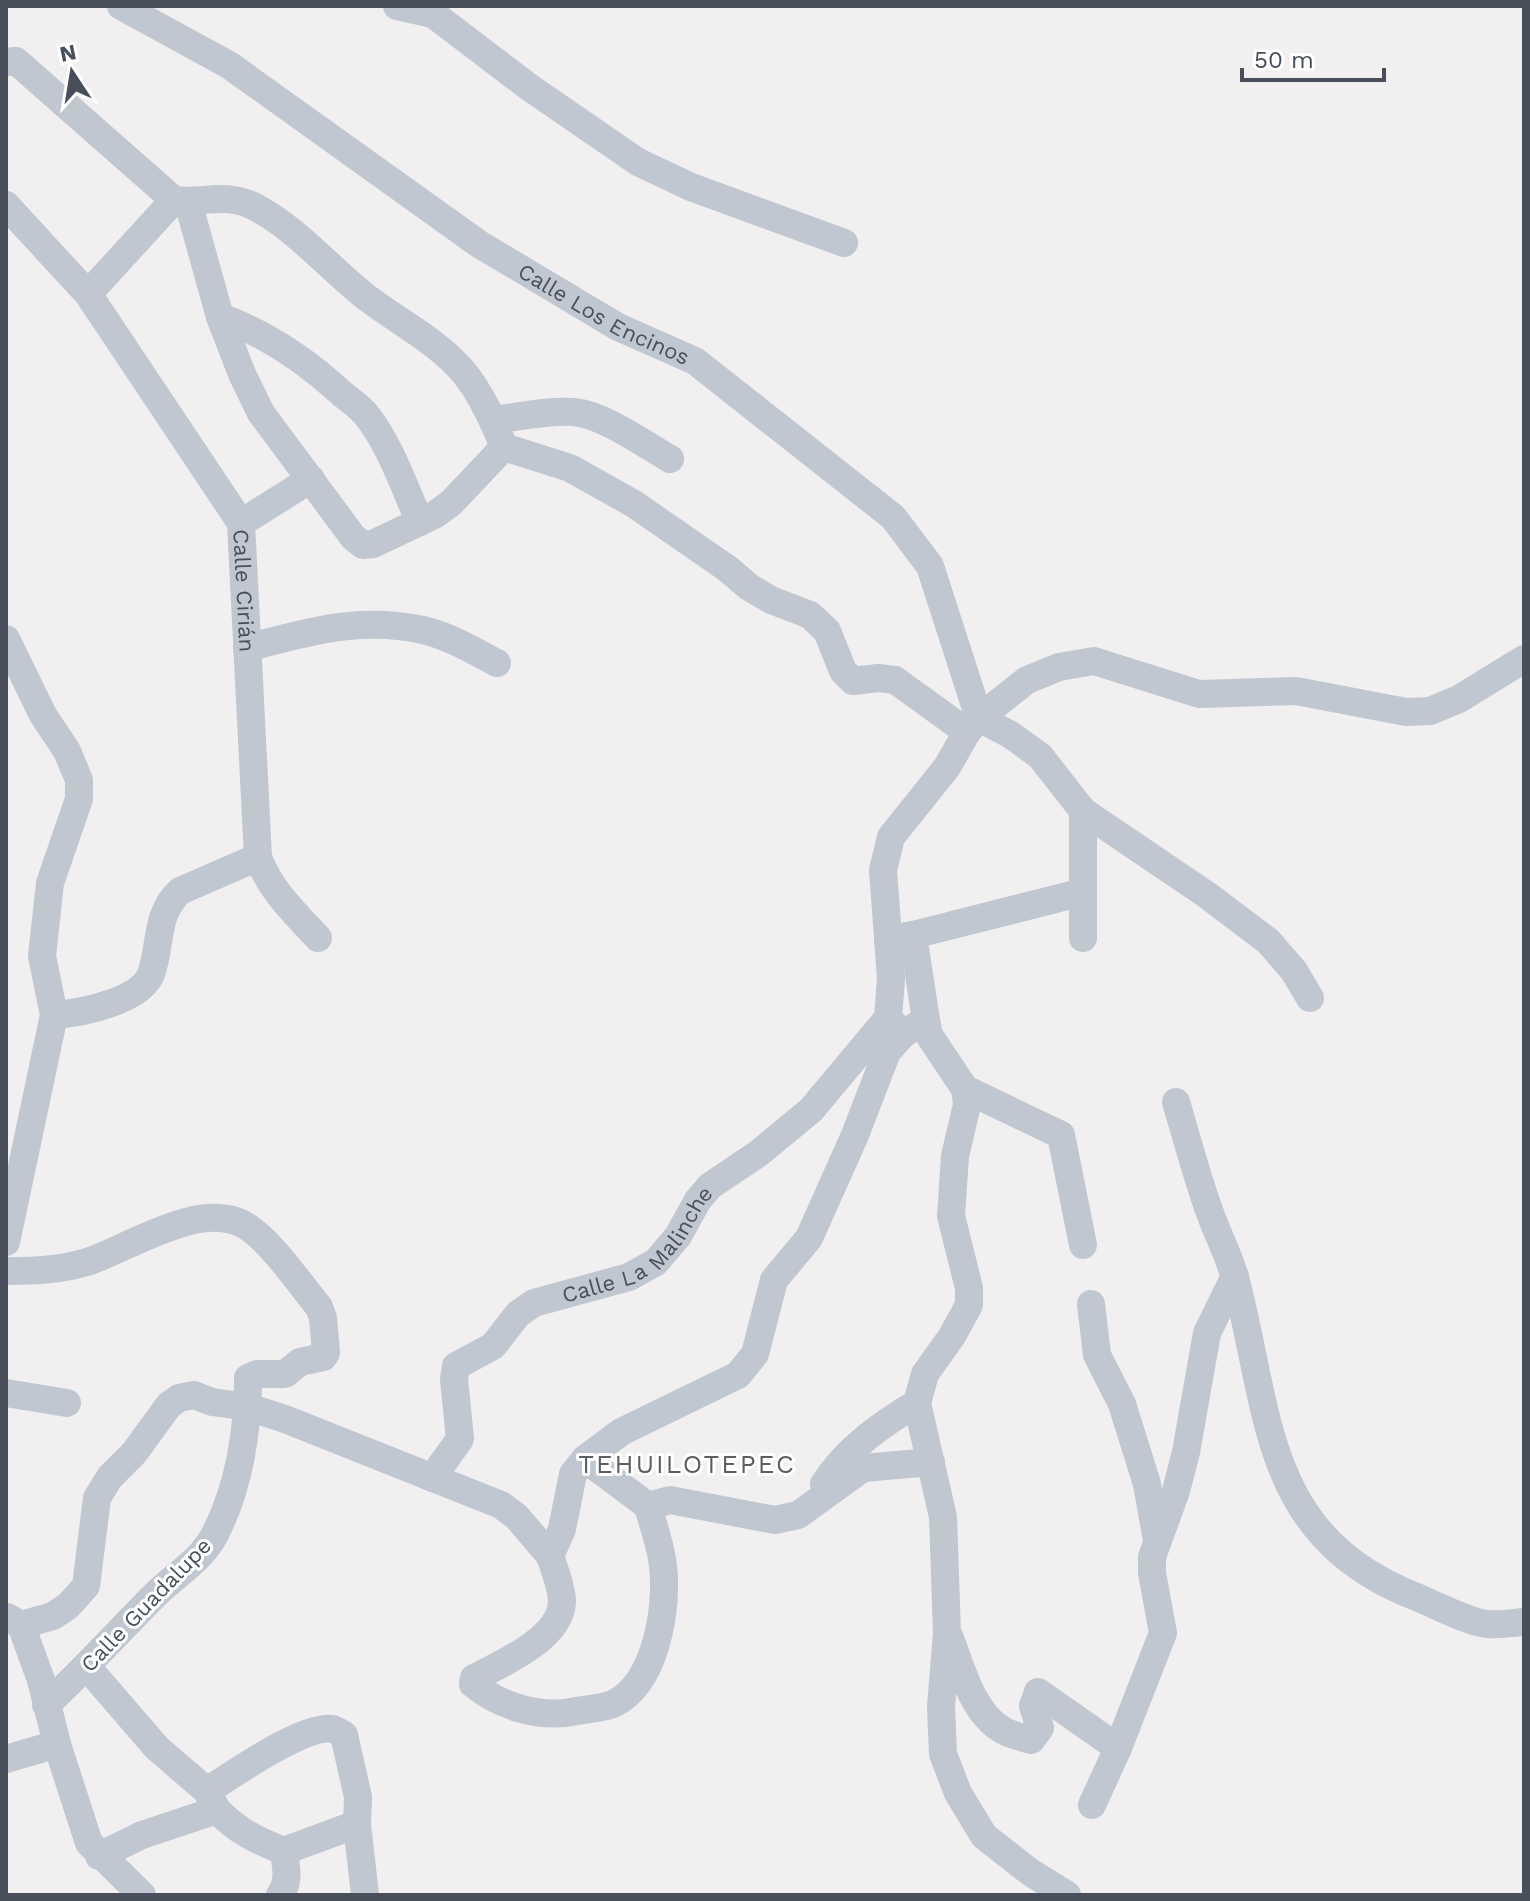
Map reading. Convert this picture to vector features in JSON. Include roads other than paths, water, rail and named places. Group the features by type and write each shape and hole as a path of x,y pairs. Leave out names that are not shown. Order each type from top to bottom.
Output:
{"street":[{"name":"Calle Los Encinos","path":"121,6 229,65 479,244 618,327 695,361 893,517 930,566 973,725"},
{"path":"397,6 433,14 529,87 638,162 691,187 844,243"},
{"path":"11,61 181,201 220,317 261,413 353,537 363,545 373,544 420,522 451,503 504,447"},
{"path":"88,294 181,201 221,198 257,208 460,368 493,420 504,447"},
{"name":"Calle Cirián","path":"6,205 88,294 241,523 258,857 265,878 318,938"},
{"path":"220,317 240,324 288,350 367,416 391,457 420,522"},
{"path":"493,420 577,412 599,419 670,459"},
{"path":"504,447 570,468 634,504 749,587 771,600 810,615 827,631 843,671 853,681 878,678 895,680 973,725 1011,735 1040,756 1083,811 1207,895 1268,941 1294,971 1310,998"},
{"path":"241,523 311,479"},
{"path":"247,648 327,627 367,623 425,630 497,663"},
{"path":"6,639 43,715 67,751 79,780 79,799 50,883 42,956 54,1015 6,1242"},
{"path":"550,1556 562,1529 573,1474 585,1459 621,1432 738,1375 755,1354 774,1280 809,1238 855,1135 887,1052 906,1024 900,937 883,870 891,837 947,767 973,725 1027,680 1059,667 1094,661 1199,694 1296,691 1406,712 1430,711 1459,699 1524,659"},
{"path":"1083,811 1083,938"},
{"path":"54,1015 76,1013 114,1002 144,986 152,974 163,912 170,900 180,891 258,857"},
{"path":"900,937 1083,892"},
{"path":"900,937 891,979 906,1024 929,1035 965,1089 967,1105 955,1156 951,1216 969,1288 969,1305 925,1374 917,1403 943,1517 947,1633 941,1707 943,1754 958,1793 984,1836 1030,1872 1067,1895"},
{"name":"Calle La Malinche","path":"432,1478 460,1439 454,1379 456,1366 493,1346 518,1314 534,1303 629,1277 656,1262 678,1236 698,1200 710,1186 759,1153 906,1024"},
{"path":"965,1089 1061,1135 1083,1245"},
{"path":"1176,1102 1209,1211 1235,1276 1272,1441 1297,1502 1309,1522 1327,1543 1360,1569 1401,1591 1486,1625 1524,1622"},
{"name":"Calle Guadalupe","path":"6,1271 50,1271 90,1261 153,1233 190,1221 228,1217 256,1233 319,1307 323,1318 326,1353 323,1357 300,1362 285,1374 252,1375 248,1378 248,1407 237,1472 214,1537 196,1559 157,1593 46,1705"},
{"path":"1092,1805 1163,1633 1152,1557 1176,1491 1186,1452 1207,1333 1235,1276"},
{"path":"1091,1304 1097,1355 1122,1404 1147,1484 1157,1542"},
{"path":"6,1393 67,1403"},
{"path":"142,1895 89,1843 57,1744 41,1680 13,1620 53,1616 68,1606 86,1586 97,1498 110,1477 134,1453 169,1405 179,1398 194,1395 212,1402 248,1407 297,1423 501,1505 517,1517 550,1556 562,1604 552,1625 535,1643 515,1658 472,1680 477,1688 522,1711 560,1715 613,1704 640,1683 656,1647 663,1604 663,1566 648,1506 585,1459"},
{"path":"814,1502 834,1468 859,1443 917,1403"},
{"path":"648,1506 670,1500 775,1520 798,1515 863,1468 931,1462"},
{"path":"947,1633 975,1699 986,1716 1001,1730 1031,1740 1037,1735 1040,1728 1033,1706 1038,1692 1118,1748"},
{"path":"87,1667 157,1748 212,1801 229,1823 252,1839 284,1851 357,1824"},
{"path":"99,1856 212,1801 286,1744 313,1732 332,1729 344,1735 358,1797 357,1824 365,1895"},
{"path":"6,1759 57,1744"},
{"path":"280,1895 288,1877 284,1851"}],"district":[{"name":"TEHUILOTEPEC","path":"687,1464"}]}
